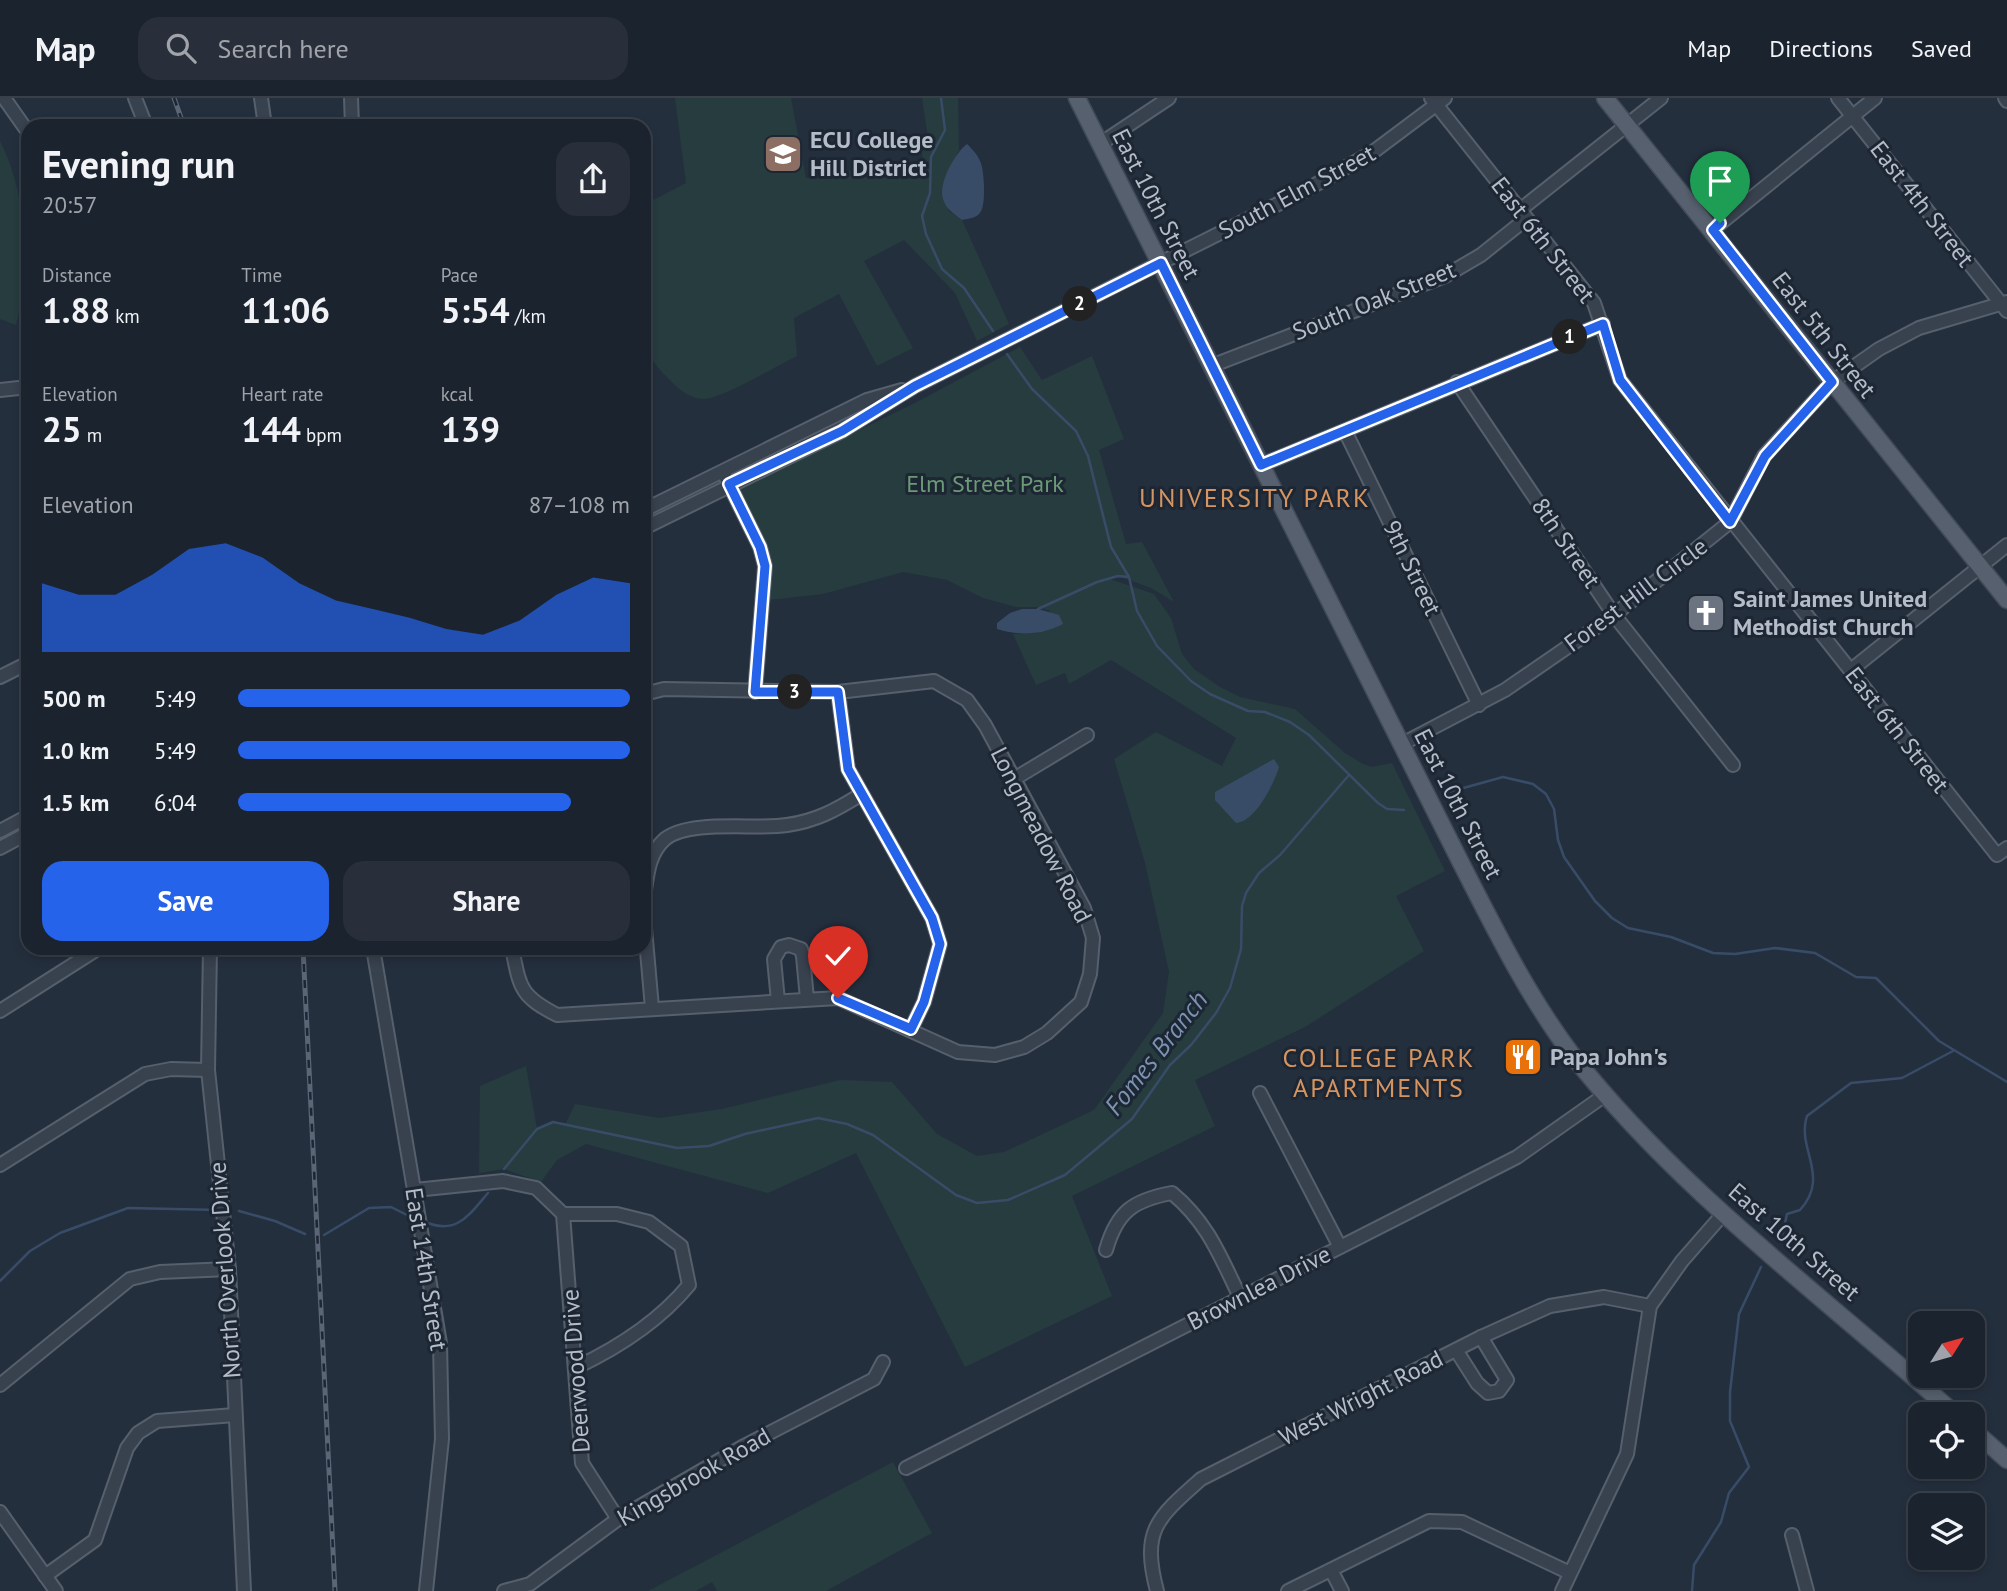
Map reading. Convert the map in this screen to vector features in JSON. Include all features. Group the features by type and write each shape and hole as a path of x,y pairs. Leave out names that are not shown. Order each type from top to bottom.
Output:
{"main road":[{"name":"East 10th Street","path":"1077,98 1410,760 1531,993 1571,1053 1605,1095 1724,1213 1941,1402"},
{"name":"East 5th Street","path":"1605,98 2007,600"},
{"path":"1985,1441 2007,1461"}],"street":[{"path":"4,98 21,122"},
{"path":"135,98 143,119"},
{"path":"261,98 264,119"},
{"path":"351,98 352,119"},
{"path":"1100,144 1169,98"},
{"name":"South Oak Street","path":"1211,366 1445,276 1481,255 1523,214 1661,98"},
{"name":"East 4th Street","path":"1838,98 2006,306"},
{"path":"1713,230 1875,98"},
{"name":"East 6th Street","path":"1438,100 1594,303 1620,380 1730,522 2002,851"},
{"name":"South Elm Street","path":"651,524 842,431 874,414 915,386 1161,263 1373,152 1438,100"},
{"name":"Forest Hill Circle","path":"1402,744 1479,705 1614,615 1730,522 1765,456 1832,382 1880,349 1919,328 2006,306"},
{"path":"1261,465 1603,324"},
{"name":"8th Street","path":"1457,382 1614,615 1733,765"},
{"name":"South Elm Street","path":"651,506 867,400 915,386"},
{"path":"0,390 21,388"},
{"path":"867,400 874,414"},
{"path":"835,415 842,431"},
{"name":"9th Street","path":"1345,431 1479,705"},
{"path":"723,471 760,547 765,566 755,692"},
{"path":"651,513 657,521"},
{"path":"1851,670 2007,545"},
{"path":"0,677 21,666"},
{"name":"Longmeadow Road","path":"513,955 519,982 531,1002 557,1015 838,998 958,1052 995,1055 1024,1046 1047,1033 1081,1002 1090,974 1093,938 1087,918 985,725 967,700 951,688 934,681 838,692 664,689 651,692"},
{"path":"838,692 848,769 860,795 932,918 940,944 924,1002 911,1029"},
{"path":"1014,779 1087,734"},
{"path":"651,857 666,838 693,829 785,826 824,817 860,795"},
{"path":"0,831 21,820"},
{"path":"0,848 21,837"},
{"path":"778,1001 774,959 781,947 789,945 801,949 807,999"},
{"path":"0,1011 88,955"},
{"name":"North Overlook Drive","path":"210,955 208,1070 229,1269 244,1591"},
{"name":"East 14th Street","path":"374,955 440,1343 442,1439 426,1591"},
{"path":"647,955 652,1008"},
{"path":"0,1165 145,1074 171,1069 208,1070"},
{"path":"1260,1093 1340,1247"},
{"name":"Brownlea Drive","path":"906,1468 1517,1157 1605,1095"},
{"path":"415,1190 503,1181 536,1188 563,1214 617,1214 649,1222 681,1246 689,1285 672,1306 598,1357 576,1367"},
{"path":"1106,1250 1112,1229 1127,1209 1149,1197 1172,1193 1195,1213 1207,1229 1240,1297"},
{"path":"1562,1591 1627,1454 1650,1306 1682,1261 1724,1213"},
{"name":"Deerwood Drive","path":"563,1214 582,1462 618,1520"},
{"path":"2,1378 130,1279 160,1272 229,1269"},
{"name":"West Wright Road","path":"1157,1591 1150,1566 1151,1537 1163,1513 1201,1479 1481,1337 1550,1306 1604,1297 1650,1306"},
{"path":"1456,1350 1476,1383 1488,1393 1499,1391 1507,1380 1481,1337"},
{"name":"Kingsbrook Road","path":"504,1591 530,1584 618,1520 744,1446 874,1379 883,1362"},
{"path":"46,1576 95,1541 127,1448 138,1433 157,1421 235,1415"},
{"path":"0,1512 56,1591"},
{"path":"1288,1591 1429,1521 1462,1522 1570,1573"},
{"path":"1792,1535 1807,1591"},
{"path":"1331,1570 1342,1591"}],"green space":[{"path":"675,98 791,98 806,178 923,160 921,147 929,145 922,98 958,98 959,150 947,176 949,211 962,220 1009,324 977,341 955,293 904,240 864,261 913,348 877,366 839,294 794,318 797,356 735,389 710,398 692,396 670,380 651,356 651,201 686,183"},
{"path":"0,141 16,184 21,208 21,303 16,325 0,319"},
{"name":"Elm Street Park","path":"1020,347 1042,380 1092,356 1124,439 1099,450 1126,544 1142,542 1174,602 1151,588 1118,576 1110,579 1154,594 1171,618 1182,654 1194,669 1220,687 1240,697 1295,709 1345,753 1363,764 1372,767 1392,763 1445,871 1396,896 1424,951 1305,1027 1195,1080 1215,1126 1072,1196 1112,1296 965,1367 856,1153 768,1193 586,1144 557,1160 541,1182 504,1169 479,1173 480,1086 526,1066 537,1129 553,1122 566,1123 575,1104 659,1118 722,1109 840,1080 892,1082 937,1134 977,1156 1004,1152 1094,1110 1163,1013 1169,972 1145,863 1114,759 1156,732 1222,766 1236,738 1111,660 1069,684 1065,673 1036,685 1013,634 1036,633 1050,611 1039,607 1016,607 983,598 947,580 903,572 823,594 769,600 768,552 739,488 913,404"},
{"path":"893,1462 932,1533 826,1591 717,1591 712,1582 696,1591 648,1591"}],"water":[{"path":"967,144 981,163 984,200 978,215 962,220 946,206 942,192 949,169 957,154"},
{"path":"1022,609 1038,609 1059,615 1063,624 1030,633 997,629 997,623 1010,613"},
{"path":"1274,759 1279,767 1268,792 1250,816 1236,823 1215,800 1215,792"}],"waterway":[{"path":"941,98 945,130 931,157 930,193 922,216 926,234 942,269 964,288 993,331"},
{"path":"1007,354 1032,389 1076,431 1088,456 1111,547 1129,577 1137,611 1157,646 1191,681 1210,694 1248,711 1265,712 1290,722 1309,735 1378,803 1387,809 1404,810"},
{"path":"1038,609 1097,582 1118,576 1129,577"},
{"name":"Fomes Branch","path":"504,1169 537,1129 553,1122 677,1148 709,1146 745,1134 818,1118 847,1124 873,1135 956,1195 977,1203 1008,1200 1065,1175 1132,1119 1170,1065 1191,1045 1216,1013 1230,988 1241,949 1242,906 1246,893 1259,873 1280,855 1349,775"},
{"path":"1449,792 1503,777 1533,784 1546,794 1554,809 1558,840 1564,857 1595,901 1612,918 1628,928 1671,937 1713,953 1735,954 1775,948 1815,953 1856,977 1876,978 1939,1041 2007,1082"},
{"path":"1782,1237 1787,1214 1800,1210 1809,1198 1813,1186 1806,1140 1807,1116 1851,1083 1902,1078 1953,1051"},
{"name":"Fomes Branch","path":"425,1222 454,1225 468,1216 488,1193"},
{"name":"Fomes Branch","path":"324,1235 369,1208 391,1207 415,1219"},
{"name":"Fomes Branch","path":"0,1281 30,1251 60,1233 128,1208 220,1210"},
{"name":"Fomes Branch","path":"239,1211 275,1221 305,1234"},
{"path":"1692,1591 1694,1565 1721,1522 1729,1493 1749,1467 1730,1421 1730,1392 1739,1314 1761,1267"}],"railway":[{"path":"174,98 182,119"},
{"path":"303,955 335,1591"}],"place":[{"name":"ECU College Hill District","path":"783,154"},
{"name":"Saint James United Methodist Church","path":"1706,613"},
{"name":"Papa John's","path":"1523,1057"}],"district":[{"name":"UNIVERSITY PARK","path":"1255,498"},
{"name":"COLLEGE PARK APARTMENTS","path":"1379,1073"}],"route":[{"path":"838,998 911,1029 924,1002 940,944 932,918 860,795 848,769 841,737 838,692 755,692 765,566 760,547 729,484 842,431 874,414 915,386 1161,263 1261,465 1603,324 1620,380 1730,522 1765,456 1832,382 1713,230 1720,223"}]}
